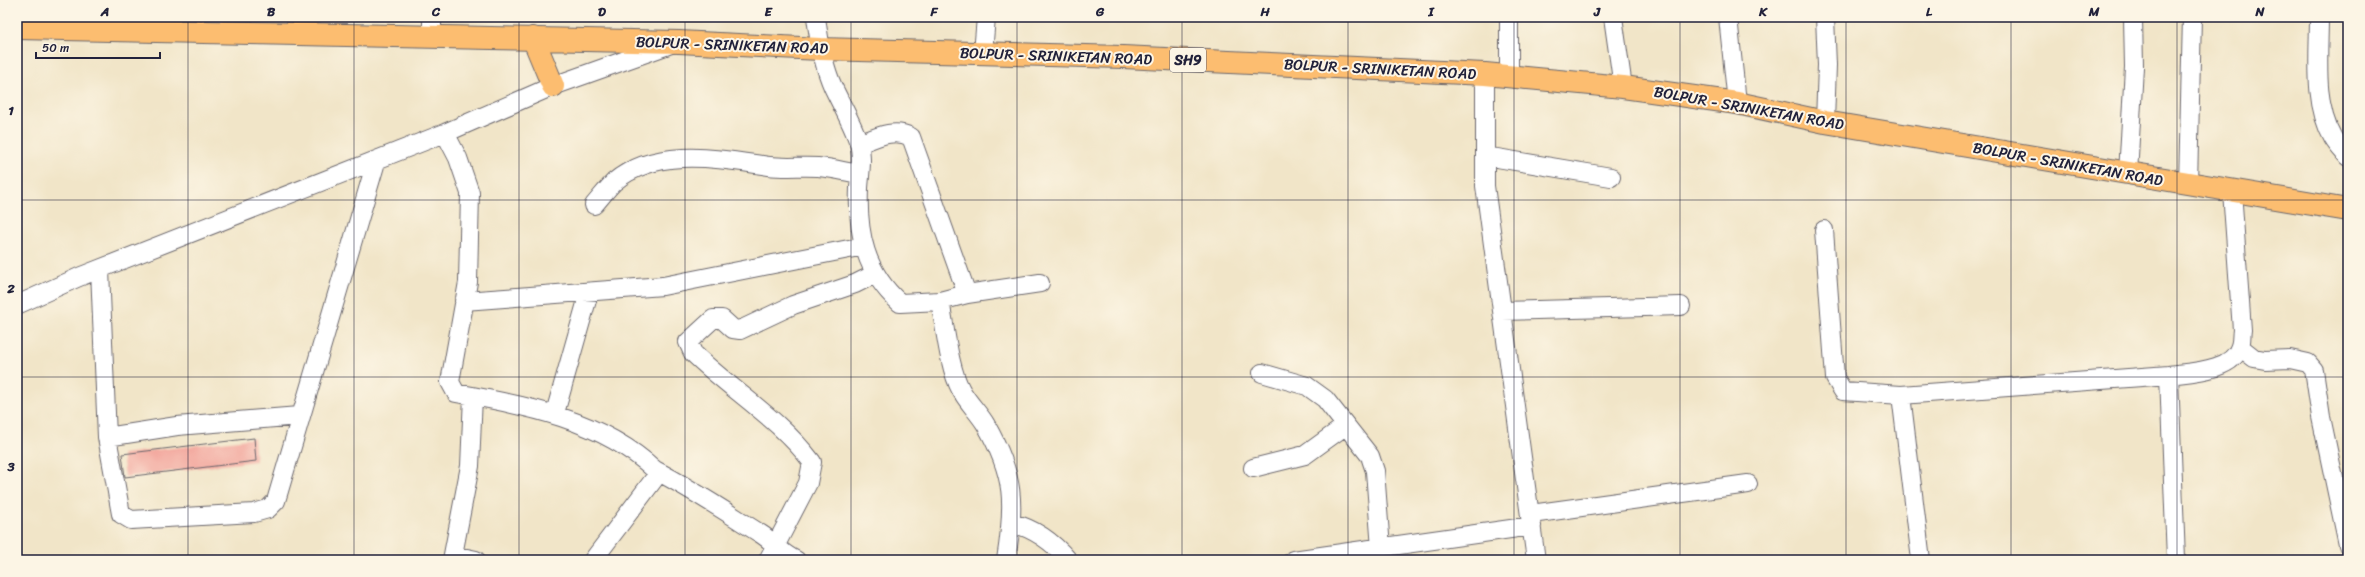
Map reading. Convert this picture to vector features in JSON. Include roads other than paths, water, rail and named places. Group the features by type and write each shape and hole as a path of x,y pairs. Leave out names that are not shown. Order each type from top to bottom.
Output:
{"main road":[{"name":"BOLPUR - SRINIKETAN ROAD","path":"17,28 129,24 432,27 533,38 679,42 820,49 982,53 1485,74 1623,87 1737,103 1825,122 2348,210"},
{"path":"533,38 553,86"}],"street":[{"path":"816,17 820,49 833,86 859,144 860,174 858,217 864,246 875,274 890,295 900,303 940,301 967,294 1040,282"},
{"path":"982,53 986,17"},
{"path":"1509,17 1509,77"},
{"path":"1613,17 1623,87"},
{"path":"1728,17 1737,103"},
{"path":"1825,17 1827,65 1825,122"},
{"path":"2128,174 2134,67 2133,17"},
{"path":"2188,184 2192,17"},
{"path":"2319,17 2320,95 2325,118 2333,138 2348,157"},
{"path":"17,305 100,270 376,162 553,86 679,42"},
{"path":"1485,74 1485,186 1536,560"},
{"path":"445,133 458,158 470,193 468,282 450,382 456,393 555,413 616,442 655,470 697,493 763,535 772,554"},
{"path":"859,144 893,133 903,133 911,138 967,294"},
{"path":"1485,156 1611,177"},
{"path":"594,205 615,182 635,170 652,163 682,158 708,157 771,166 820,167 860,174"},
{"path":"100,270 107,437 121,514 127,519 254,512 268,509 276,501 299,416 376,162"},
{"path":"1824,230 1835,378 1843,391 1901,395 2169,375 2211,369 2228,362 2240,348 2242,330 2232,191"},
{"path":"464,301 589,293 663,286 708,279 864,246"},
{"path":"772,554 808,483 812,462 803,450 777,425 696,357 690,350 688,342 713,319 722,319 733,329 740,330 793,305 856,284 875,274"},
{"path":"555,413 589,293"},
{"path":"940,301 950,357 960,389 985,424 1002,455 1011,484 1012,523 1006,560"},
{"path":"1502,311 1681,306"},
{"path":"2240,348 2254,358 2265,360 2290,359 2308,362 2314,370 2321,417 2348,545"},
{"path":"1262,373 1307,386 1325,399 1345,426 1360,441 1370,456 1375,471 1381,548"},
{"path":"2169,375 2176,560"},
{"path":"1901,395 1921,560"},
{"path":"473,396 470,466 452,557 476,560"},
{"path":"107,437 177,426 299,416"},
{"path":"1253,468 1305,455 1318,448 1345,426"},
{"path":"593,560 655,478 655,470"},
{"path":"1293,560 1381,548 1531,520 1748,484"},
{"path":"1012,523 1028,528 1056,546 1068,560"},
{"path":"772,554 796,560"}]}
